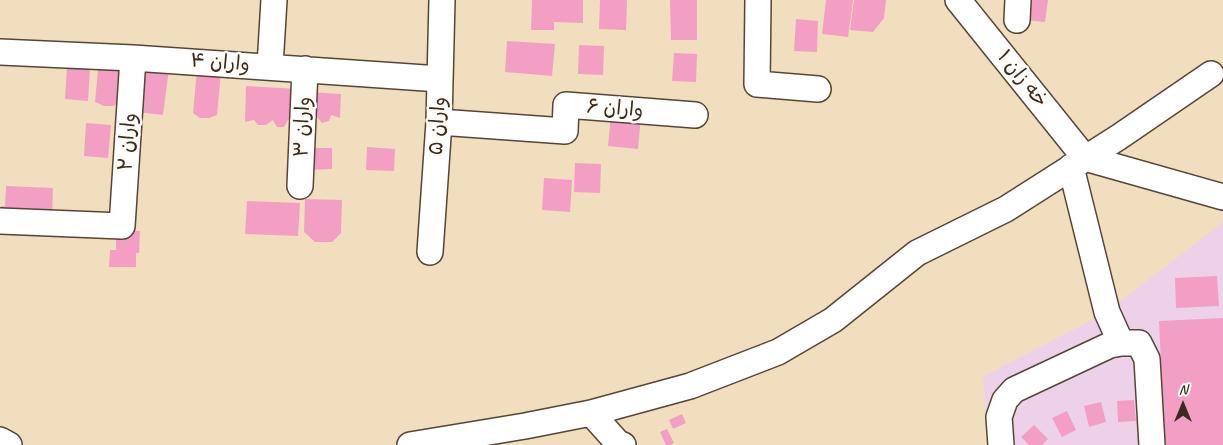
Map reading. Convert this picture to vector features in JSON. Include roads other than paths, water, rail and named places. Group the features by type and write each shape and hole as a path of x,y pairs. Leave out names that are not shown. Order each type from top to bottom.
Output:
{"street":[{"path":"270,66 274,0"},
{"name":"واران ۵","path":"430,252 439,122 442,0"},
{"path":"758,0 757,84 818,89"},
{"name":"خه زان ۱","path":"958,0 1078,163"},
{"name":"واران ۴","path":"0,52 306,68 440,79"},
{"name":"واران ۲","path":"0,221 122,226 133,58"},
{"name":"واران ۳","path":"300,186 306,68"},
{"path":"410,445 526,435 591,413 690,386 778,352 833,320 916,253 1006,209 1211,74"},
{"name":"واران ۶","path":"439,122 565,131 566,105 695,114"},
{"path":"1078,163 1223,197"},
{"path":"1078,163 1107,312 1121,343"},
{"path":"1001,445 999,416 1005,400 1014,390 1110,345 1121,343 1139,343 1147,359 1152,445"},
{"path":"591,413 618,443 623,445"},
{"path":"0,440 9,445"}]}
